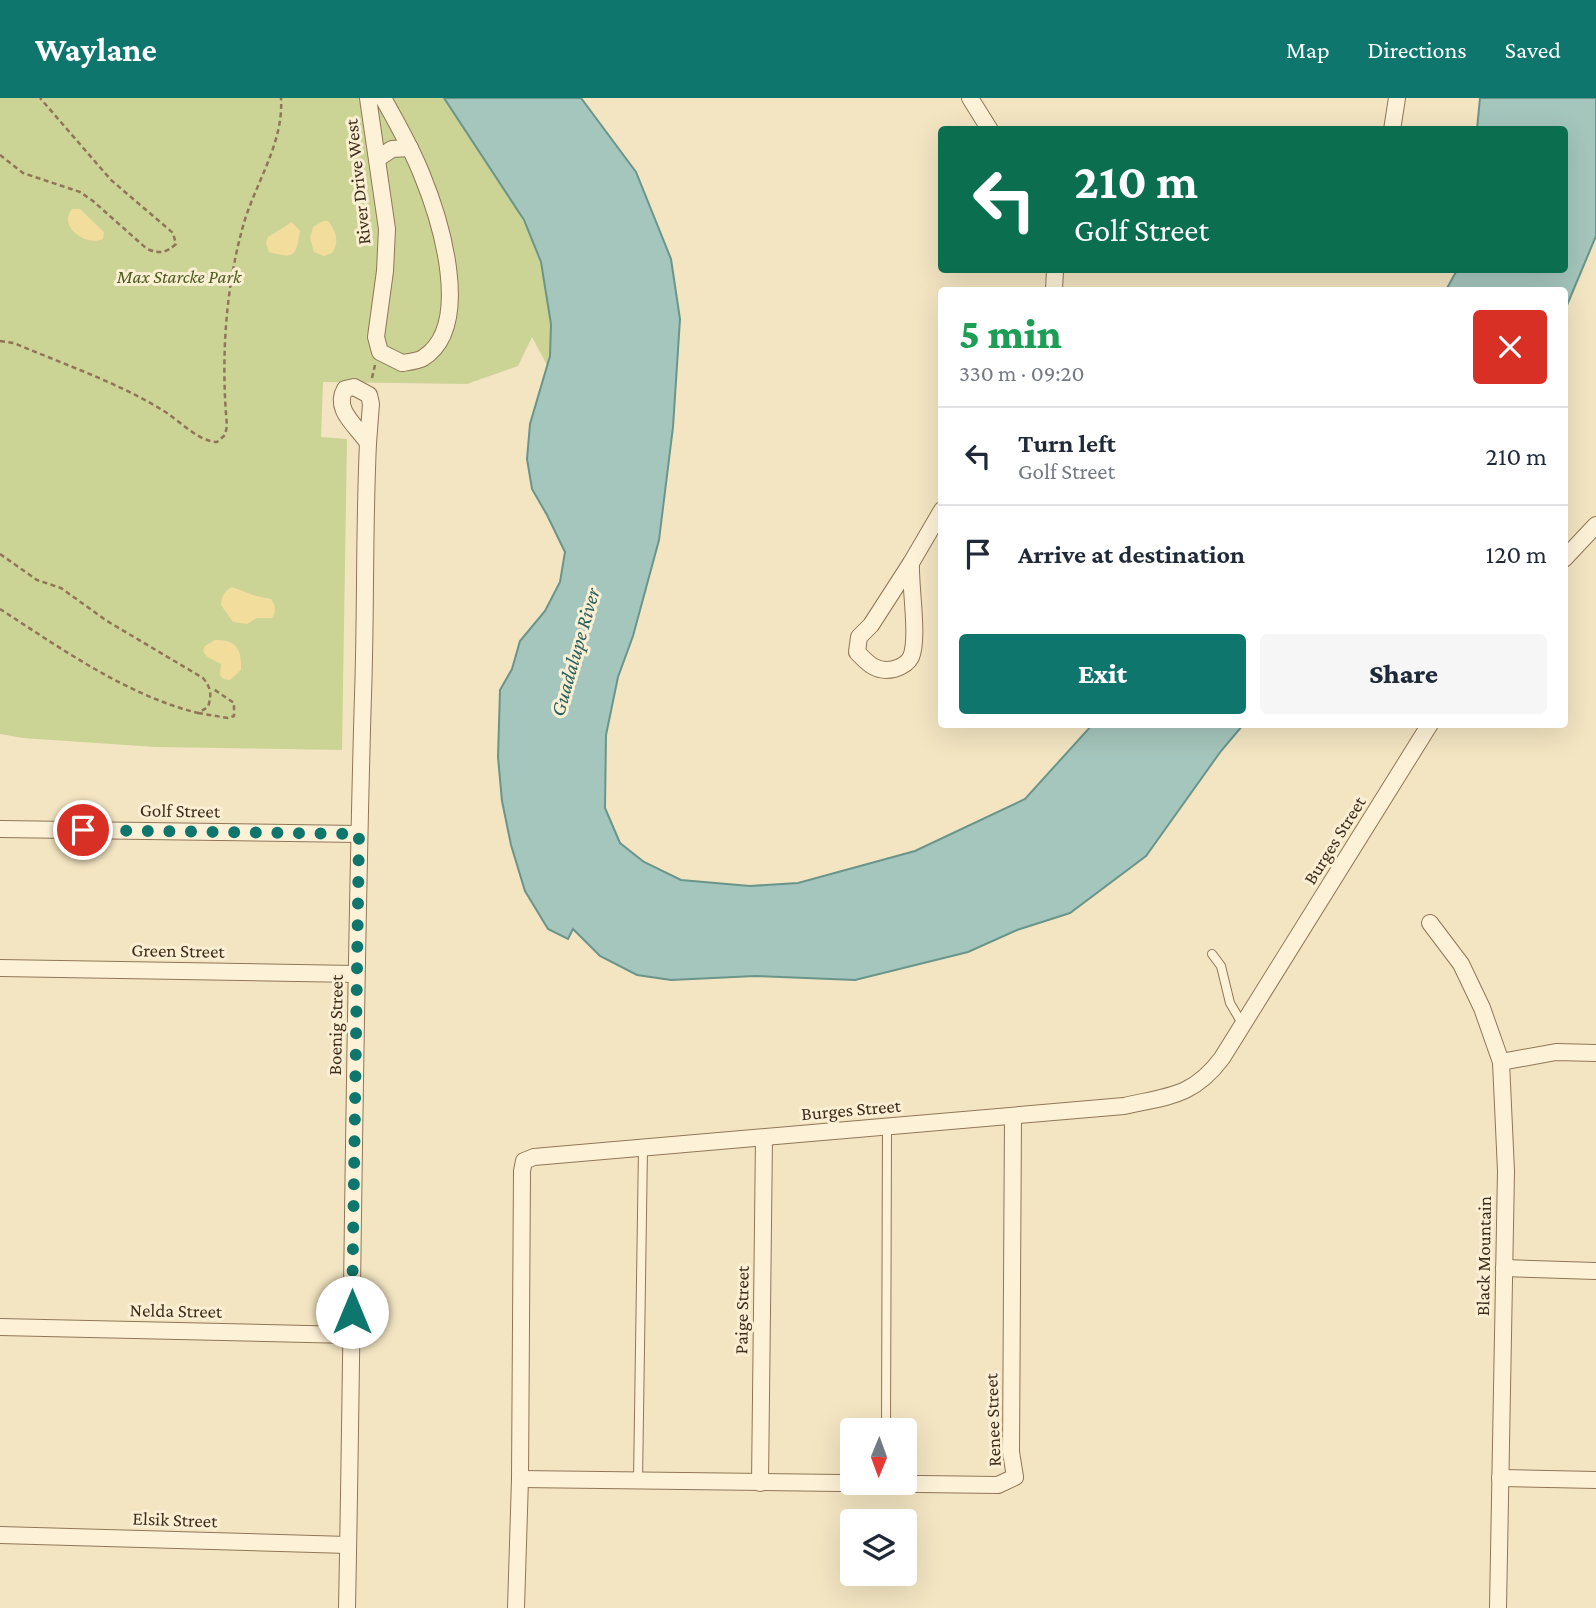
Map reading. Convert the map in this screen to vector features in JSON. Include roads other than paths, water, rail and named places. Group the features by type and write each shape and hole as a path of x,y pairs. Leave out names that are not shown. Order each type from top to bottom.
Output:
{"street":[{"name":"River Drive West","path":"368,98 387,229 385,271 376,337 380,352 402,363 422,359 439,343 450,315 450,278 438,223 426,186 410,148 383,98"},
{"path":"970,98 988,126"},
{"path":"1393,126 1397,98"},
{"path":"377,159 392,149 410,148"},
{"name":"Boenig Street","path":"347,1608 356,974 364,667 364,524 369,443 371,404 369,395 354,387 345,389 340,398 341,408 369,443"},
{"path":"911,563 915,642 910,660 899,668 883,671 867,664 857,652 859,637 870,625 911,563 938,517"},
{"path":"1568,555 1596,525"},
{"name":"Burges Street","path":"516,1608 524,1161 534,1157 1124,1106 1185,1092 1210,1074 1242,1026 1428,728"},
{"name":"Golf Street","path":"0,829 359,834"},
{"name":"Black Mountain","path":"1430,923 1461,964 1482,1008 1501,1062 1506,1135 1498,1608"},
{"name":"Green Street","path":"0,968 356,974"},
{"path":"1501,1062 1556,1052 1596,1053"},
{"name":"Renee Street","path":"917,1484 998,1485 1015,1477 1011,1452 1013,1117"},
{"name":"Paige Street","path":"760,1483 764,1138"},
{"path":"1504,1268 1596,1271"},
{"name":"Nelda Street","path":"0,1327 350,1335"},
{"path":"1500,1478 1596,1480"},
{"name":"Renee Street","path":"520,1479 840,1483"},
{"name":"Elsik Street","path":"0,1535 348,1545"}],"lane":[{"path":"1212,954 1221,966 1230,1003 1242,1026"},
{"path":"886,1418 887,1127"},
{"path":"638,1481 643,1148"}],"water":[{"name":"Guadalupe River","path":"444,98 581,98 636,172 671,259 680,319 673,427 659,540 633,636 618,677 606,735 605,808 620,843 644,862 681,880 750,886 798,883 915,851 1025,799 1089,728 1240,728 1146,856 1070,913 1017,930 968,952 855,980 755,976 671,980 637,975 600,956 573,929 568,939 548,929 525,891 511,845 502,801 498,757 500,690 512,669 520,641 545,611 560,582 565,552 532,489 527,459 530,424 550,356 551,324 541,262 524,220"},
{"path":"1480,98 1596,98 1596,236 1568,303 1568,287 1448,287 1455,273 1568,273 1568,126 1477,126"}],"park label":[{"name":"Max Starcke Park","path":"179,276"}]}
